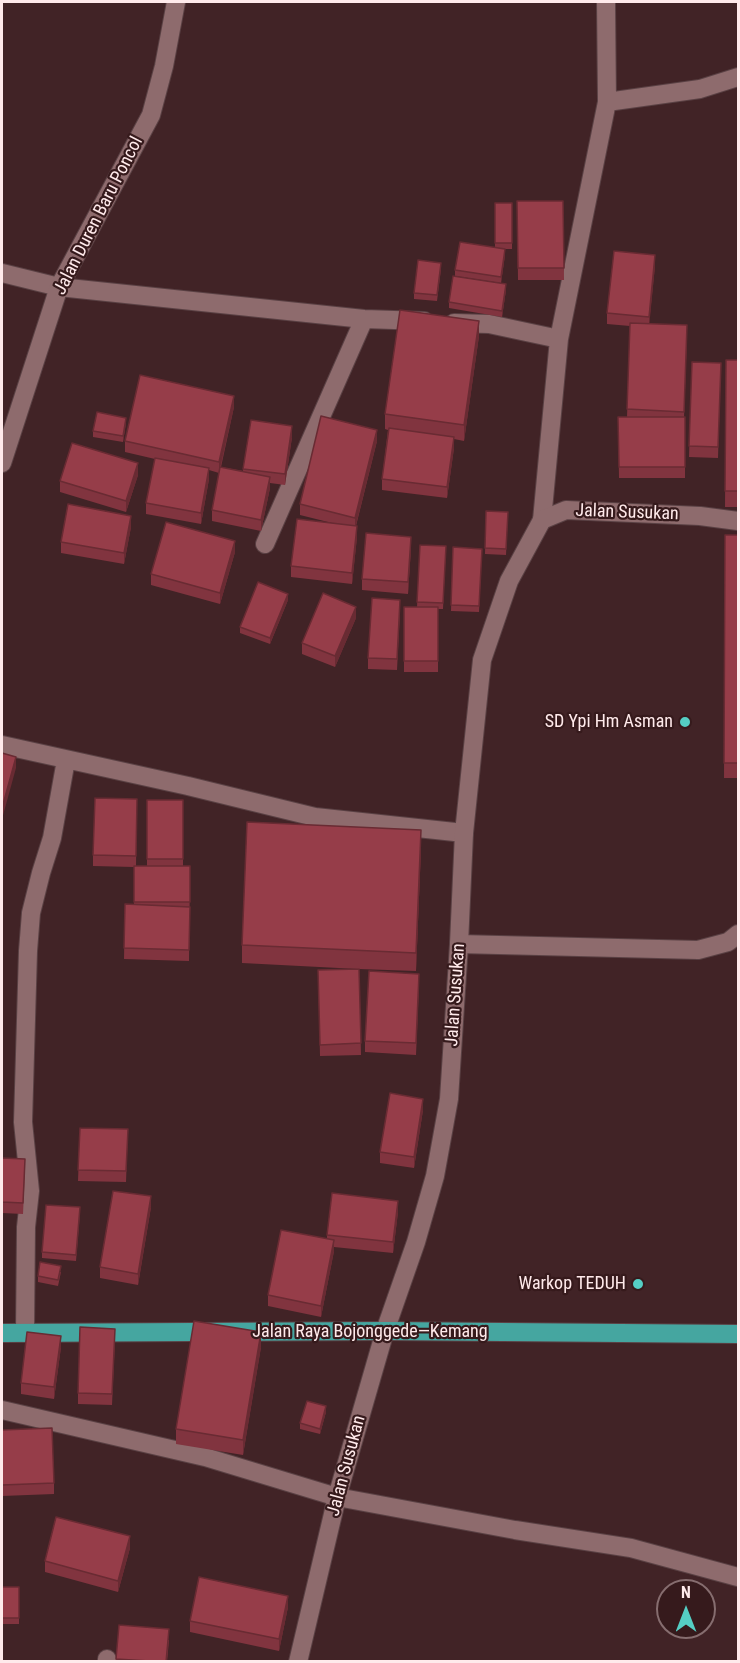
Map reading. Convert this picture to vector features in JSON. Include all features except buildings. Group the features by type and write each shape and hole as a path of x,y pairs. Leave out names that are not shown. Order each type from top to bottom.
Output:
{"highway":[{"name":"Jalan Raya Bojonggede—Kemang","path":"2,1333 385,1331 738,1334"}],"street":[{"name":"Jalan Duren Baru Poncol","path":"2,463 59,287 151,115 164,66 176,2"},
{"path":"542,520 559,339 607,102 606,2"},
{"path":"607,102 699,89 738,77"},
{"path":"2,273 59,287 364,319 489,324 559,339"},
{"path":"265,544 364,319"},
{"name":"Jalan Susukan","path":"298,1662 338,1497 385,1331 416,1242 435,1176 449,1099 464,833 482,660 509,581 542,520 566,510 700,516 738,521"},
{"path":"2,745 315,817 464,833"},
{"path":"25,1333 26,1227 30,1191 23,1122 28,951 31,913 52,838 66,760"},
{"path":"459,944 698,950 728,942 738,934"},
{"path":"2,1410 205,1457 338,1497 515,1530 631,1548 738,1577"}],"place":[{"name":"SD Ypi Hm Asman","path":"685,722"},
{"name":"Warkop TEDUH","path":"638,1284"}]}
